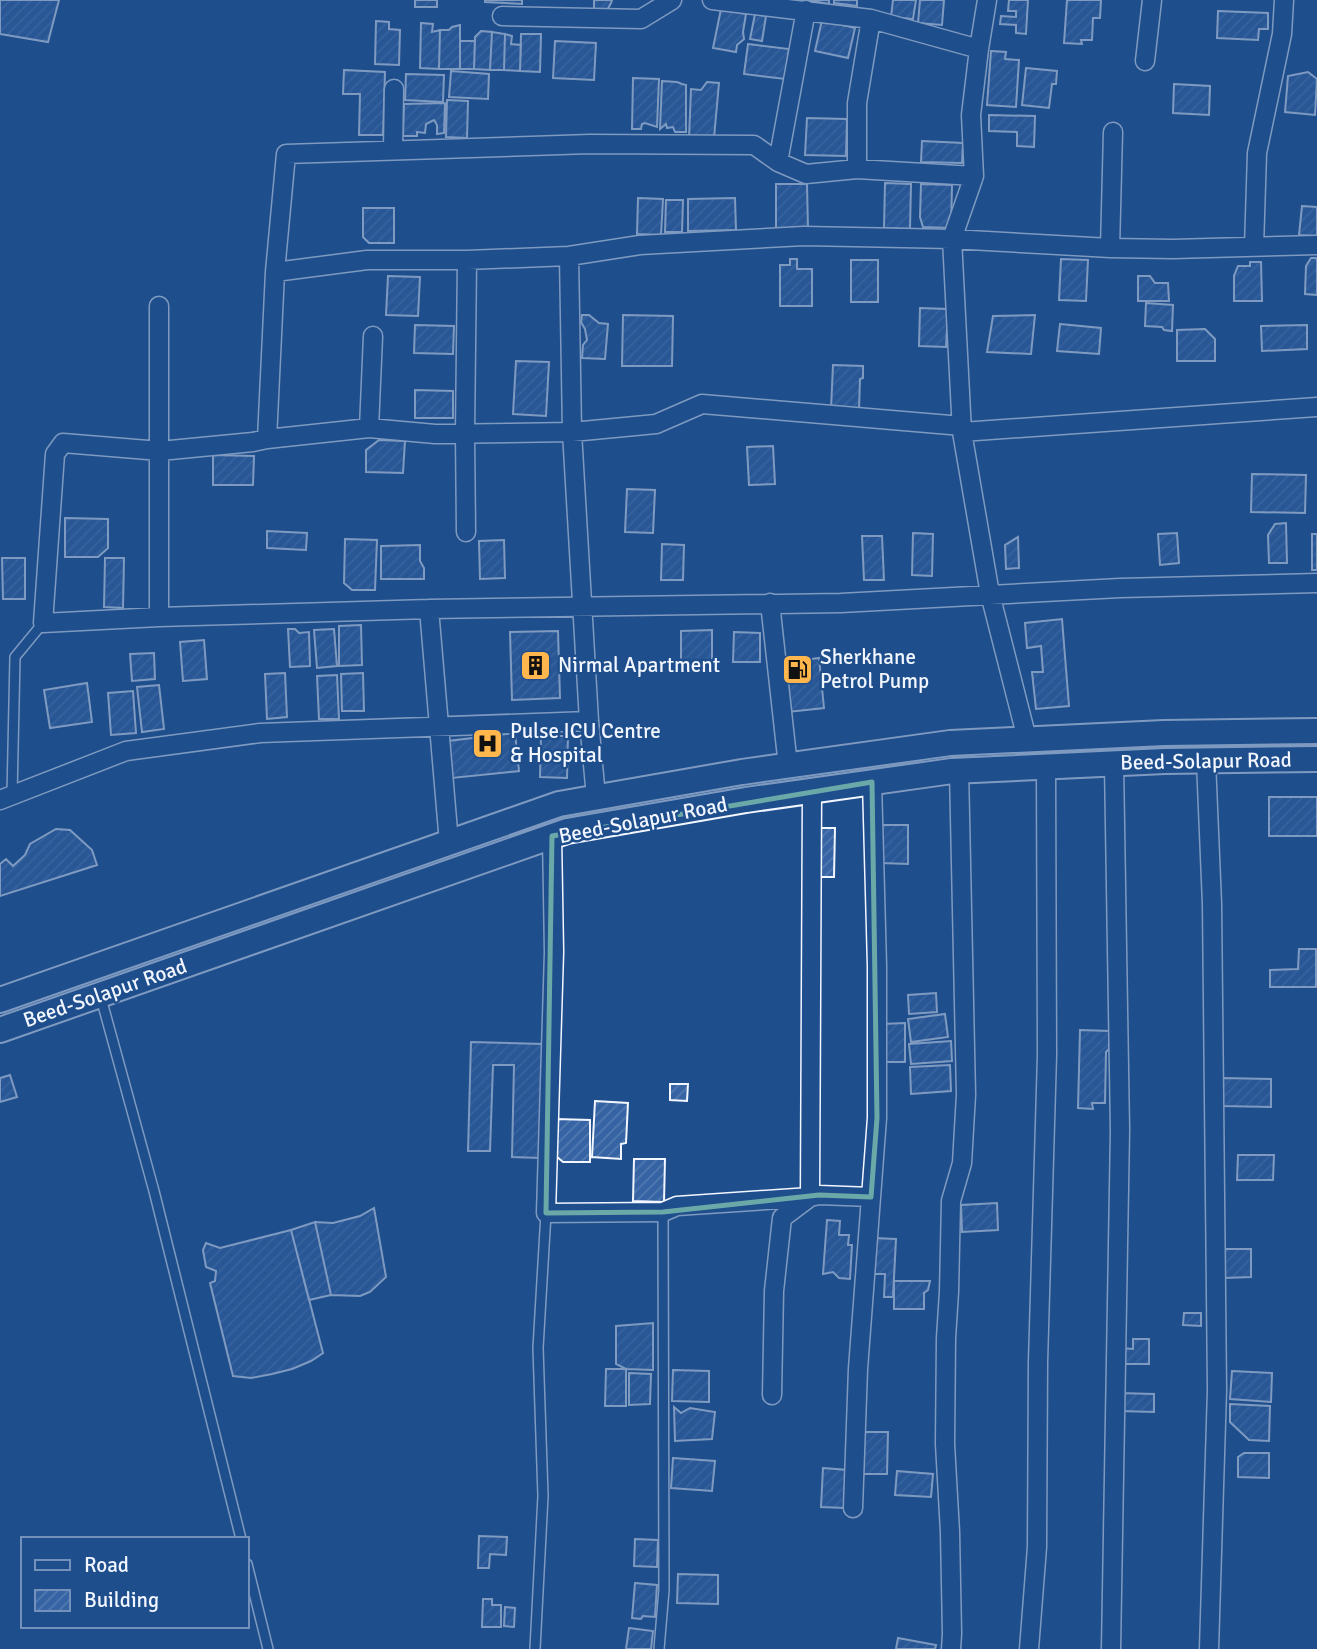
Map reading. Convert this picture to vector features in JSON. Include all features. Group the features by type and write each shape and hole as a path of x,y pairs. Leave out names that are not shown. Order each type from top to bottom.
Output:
{"main road":[{"name":"Beed-Solapur Road","path":"0,1000 559,804 788,766 950,743 1164,733 1317,731"},
{"name":"Beed-Solapur Road","path":"0,1030 567,831 959,770 1317,759"}],"street":[{"path":"502,16 640,19 672,0"},
{"path":"712,0 871,19 979,49"},
{"path":"987,0 971,116 974,176 951,239 962,429 990,594 1027,739"},
{"path":"1145,61 1152,0"},
{"path":"1254,247 1257,153 1282,34 1284,0"},
{"path":"778,162 806,10"},
{"path":"857,169 857,103 871,19"},
{"path":"393,150 394,89"},
{"path":"1110,248 1113,132"},
{"path":"267,439 275,272 286,154 590,144 754,145 778,162 806,174 857,169 974,176"},
{"path":"275,272 367,260 569,256 640,245 804,236 951,239 1110,248 1317,245"},
{"path":"569,256 572,432 596,797"},
{"path":"466,532 467,260"},
{"path":"159,306 159,617"},
{"path":"369,428 373,336"},
{"path":"1317,407 962,429 702,404 656,424 572,432 435,434 369,428 160,451 62,443 55,454 43,623 429,609 841,603 1120,588 1317,583"},
{"path":"770,603 788,766"},
{"path":"429,609 449,843"},
{"path":"6,798 126,751 260,733 589,721"},
{"path":"1206,761 1212,904 1217,1390 1209,1649"},
{"path":"1111,1649 1119,1130 1114,764"},
{"path":"1029,1649 1037,1547 1038,1362 1047,1055 1046,766"},
{"path":"951,1649 950,1532 945,1444 946,1338 951,1201 962,1163 966,1095 959,770"},
{"path":"853,1508 858,1369 877,1118 877,966 872,782"},
{"path":"810,1197 812,791"},
{"path":"552,836 554,952 546,1213 663,1212 677,1206 819,1195 871,1197"},
{"path":"772,1395 774,1291 782,1218 810,1197"}],"lane":[{"path":"6,798 15,657 43,623"},
{"path":"100,995 155,1191 241,1537"},
{"path":"659,1649 664,1590 663,1212"},
{"path":"535,1649 543,1496 538,1349 546,1213"},
{"path":"248,1568 268,1649"}],"highlighted area":[{"path":"872,782 877,1118 871,1197 819,1195 663,1212 546,1213 552,836"}],"building":[{"path":"0,0 59,0 48,42 0,34"},
{"path":"415,0 437,0 437,7 415,7"},
{"path":"522,0 522,4 485,2"},
{"path":"594,0 612,0 606,12 594,11"},
{"path":"807,0 829,0 829,4"},
{"path":"834,0 857,0 857,6 834,3"},
{"path":"893,0 916,0 913,19 891,17"},
{"path":"920,0 944,0 942,25 918,23"},
{"path":"1009,0 1028,0 1026,34 1016,33 1016,25 1000,24 1001,16 1016,17 1016,11 1008,11"},
{"path":"1067,0 1101,0 1100,18 1093,18 1092,40 1081,40 1082,44 1064,43"},
{"path":"721,9 746,14 744,39 737,45 736,52 713,48"},
{"path":"1218,11 1268,13 1268,29 1259,29 1258,40 1217,38"},
{"path":"755,14 766,16 762,41 750,39"},
{"path":"822,20 855,28 848,58 815,51"},
{"path":"376,21 389,22 389,29 400,30 399,65 375,64"},
{"path":"421,23 433,24 432,32 440,30 439,69 420,68"},
{"path":"460,25 460,69 439,69 440,30 449,30"},
{"path":"481,31 492,32 490,70 474,69 475,37"},
{"path":"492,32 505,34 504,70 490,70"},
{"path":"505,34 512,36 511,44 521,45 520,71 504,70"},
{"path":"521,34 541,34 540,72 520,71"},
{"path":"460,41 475,41 474,69 460,69"},
{"path":"555,41 596,43 594,80 553,78"},
{"path":"748,44 789,49 785,79 744,74"},
{"path":"991,51 1006,52 1005,59 1019,60 1016,107 987,105"},
{"path":"1026,68 1057,71 1056,84 1052,84 1049,108 1022,105"},
{"path":"344,70 385,72 383,135 359,135 360,94 343,94"},
{"path":"451,71 489,74 488,99 449,97"},
{"path":"1308,72 1317,79 1315,115 1285,112 1288,76"},
{"path":"406,74 444,75 443,102 405,100"},
{"path":"633,78 659,79 657,127 645,123 641,129 632,129"},
{"path":"662,81 686,85 686,132 675,132 673,127 667,128 666,124 660,129"},
{"path":"707,82 719,83 714,138 689,138 691,89 701,90"},
{"path":"1174,84 1210,86 1209,115 1173,113"},
{"path":"447,100 468,101 467,138 446,137"},
{"path":"445,103 444,133 437,134 434,120 426,124 425,133 403,136 404,104"},
{"path":"989,115 1035,116 1034,147 1017,146 1017,132 989,131"},
{"path":"807,118 847,119 846,156 805,155"},
{"path":"922,141 963,143 962,163 921,162"},
{"path":"885,183 911,184 910,229 884,228"},
{"path":"776,184 807,184 808,229 776,230"},
{"path":"921,184 952,185 951,228 923,227 920,217"},
{"path":"638,198 663,199 661,235 637,234"},
{"path":"735,198 736,230 688,231 688,199"},
{"path":"666,200 683,200 682,232 665,232"},
{"path":"1302,206 1317,207 1317,236 1299,235"},
{"path":"363,208 394,208 394,243 369,243 363,237"},
{"path":"1311,258 1317,258 1317,295 1305,294 1306,266"},
{"path":"790,259 797,259 797,269 812,269 812,306 780,306 780,265 790,265"},
{"path":"1061,259 1088,260 1086,301 1059,300"},
{"path":"851,260 878,260 878,302 851,302"},
{"path":"1250,262 1261,262 1262,301 1234,301 1234,276 1238,266 1250,266"},
{"path":"388,276 420,277 418,316 386,315"},
{"path":"1138,276 1150,276 1155,283 1168,283 1169,301 1138,301"},
{"path":"1146,303 1173,305 1172,331 1162,327 1145,326"},
{"path":"920,308 948,309 946,347 919,346"},
{"path":"582,315 589,315 599,323 608,324 605,359 582,358 583,345 587,340 581,322"},
{"path":"623,315 673,316 672,366 622,366"},
{"path":"1035,315 1031,354 987,352 993,316"},
{"path":"1060,324 1101,328 1099,354 1057,351"},
{"path":"415,325 454,326 453,354 414,353"},
{"path":"1307,325 1307,349 1262,351 1261,326"},
{"path":"1205,329 1215,339 1215,361 1177,361 1177,330"},
{"path":"516,361 549,362 546,416 513,414"},
{"path":"833,365 863,366 859,410 831,409"},
{"path":"415,390 453,391 453,418 415,418"},
{"path":"379,440 405,441 403,473 366,472 366,450"},
{"path":"773,446 775,484 749,485 747,447"},
{"path":"213,455 254,456 253,485 213,485"},
{"path":"1252,474 1306,475 1305,513 1251,512"},
{"path":"627,489 655,490 653,533 625,532"},
{"path":"65,518 108,519 108,548 98,557 65,557"},
{"path":"1286,523 1287,563 1269,563 1268,535 1275,524"},
{"path":"267,531 307,533 306,550 267,548"},
{"path":"913,533 933,534 932,576 912,575"},
{"path":"1177,533 1179,563 1160,565 1158,534"},
{"path":"1312,534 1317,534 1317,570 1312,570"},
{"path":"862,536 882,536 884,580 864,580"},
{"path":"1018,537 1019,568 1006,569 1005,545"},
{"path":"345,539 377,540 375,590 352,590 344,583"},
{"path":"504,540 505,578 480,579 479,541"},
{"path":"662,544 684,545 683,580 661,580"},
{"path":"420,545 424,579 381,579 381,546"},
{"path":"2,558 25,558 25,599 3,599"},
{"path":"105,558 124,558 123,608 104,607"},
{"path":"1062,619 1069,706 1036,709 1032,672 1043,672 1041,646 1027,648 1025,623"},
{"path":"361,625 362,665 339,666 339,626"},
{"path":"288,629 295,629 299,633 309,632 310,666 290,667"},
{"path":"334,629 337,666 317,668 314,630"},
{"path":"712,630 712,667 681,667 681,631"},
{"name":"Nirmal Apartment","path":"558,631 560,698 512,700 510,632"},
{"path":"734,632 760,633 760,662 733,662"},
{"path":"204,640 207,679 183,681 180,642"},
{"path":"154,653 155,679 132,681 130,654"},
{"path":"819,658 824,708 788,712 783,663"},
{"path":"285,673 287,717 267,719 265,674"},
{"path":"363,673 364,711 342,711 341,674"},
{"path":"337,675 339,719 319,719 317,676"},
{"path":"87,683 92,722 50,728 44,690"},
{"path":"159,685 164,729 142,732 137,687"},
{"path":"133,691 136,733 111,735 108,693"},
{"path":"515,733 519,771 452,778 448,741"},
{"path":"541,736 568,736 567,778 540,777"},
{"path":"1269,797 1317,797 1317,836 1269,836"},
{"path":"881,825 908,825 908,864 881,863"},
{"path":"818,828 835,828 834,877 817,877"},
{"path":"56,829 70,830 92,850 97,865 0,896 0,864 6,859 13,866 25,855 30,844"},
{"path":"1299,949 1316,949 1316,987 1270,987 1270,970 1298,969"},
{"path":"936,993 937,1012 909,1014 908,995"},
{"path":"945,1014 948,1037 911,1042 908,1019"},
{"path":"905,1023 905,1062 883,1062 882,1024"},
{"path":"1080,1030 1110,1031 1109,1049 1106,1052 1105,1103 1092,1103 1093,1109 1078,1108"},
{"path":"951,1041 952,1061 911,1064 909,1044"},
{"path":"471,1042 543,1044 540,1158 512,1157 514,1065 493,1065 490,1151 468,1151"},
{"path":"950,1065 951,1091 911,1094 910,1067"},
{"path":"10,1075 17,1097 0,1102 0,1078"},
{"path":"1222,1078 1271,1079 1271,1107 1222,1106"},
{"path":"670,1084 688,1084 687,1101 670,1100"},
{"path":"595,1101 628,1103 626,1143 621,1144 621,1159 592,1157"},
{"path":"556,1119 590,1120 590,1162 563,1162 556,1156"},
{"path":"1238,1155 1274,1155 1273,1180 1237,1180"},
{"path":"634,1159 665,1159 664,1202 633,1201"},
{"path":"997,1203 998,1230 962,1232 961,1205"},
{"path":"374,1208 386,1277 370,1292 360,1296 331,1295 315,1222 333,1223 360,1216"},
{"path":"827,1220 840,1221 839,1235 849,1235 848,1245 852,1245 850,1279 839,1278 833,1272 823,1274"},
{"path":"315,1222 331,1295 309,1300 291,1230"},
{"path":"291,1230 323,1353 292,1369 251,1378 233,1376 210,1283 215,1281 216,1271 206,1267 203,1250 206,1243 220,1248"},
{"path":"873,1238 896,1239 893,1297 884,1297 885,1274 871,1274"},
{"path":"1223,1249 1251,1249 1251,1277 1224,1278"},
{"path":"894,1281 930,1281 928,1290 924,1293 924,1309 894,1309"},
{"path":"1184,1313 1201,1313 1201,1326 1183,1325"},
{"path":"653,1323 653,1370 626,1369 616,1364 616,1326"},
{"path":"1133,1339 1149,1339 1149,1364 1121,1364 1122,1348 1133,1349"},
{"path":"606,1369 626,1369 626,1406 605,1406"},
{"path":"673,1370 709,1371 709,1402 672,1401"},
{"path":"1232,1371 1272,1373 1271,1402 1230,1399"},
{"path":"629,1373 651,1374 650,1404 629,1405"},
{"path":"1118,1393 1154,1394 1154,1412 1119,1411"},
{"path":"1230,1404 1270,1406 1269,1441 1249,1440 1230,1422"},
{"path":"674,1407 681,1413 690,1408 715,1412 712,1439 675,1441"},
{"path":"863,1432 888,1432 887,1474 863,1474"},
{"path":"1244,1453 1269,1453 1269,1478 1238,1477 1238,1457"},
{"path":"673,1458 715,1461 712,1491 671,1488"},
{"path":"823,1468 848,1470 845,1508 821,1507"},
{"path":"897,1471 933,1474 931,1497 895,1495"},
{"path":"479,1536 507,1537 506,1555 490,1554 489,1568 478,1568"},
{"path":"635,1539 658,1540 657,1567 634,1566"},
{"path":"678,1574 718,1575 718,1604 677,1603"},
{"path":"635,1583 657,1585 655,1617 632,1618"},
{"path":"483,1599 492,1599 492,1605 501,1605 501,1627 482,1627"},
{"path":"505,1607 515,1608 514,1627 504,1626"},
{"path":"629,1628 653,1631 651,1649 626,1649"},
{"path":"898,1638 936,1645 935,1649 896,1649"}],"place":[{"name":"Nirmal Apartment","path":"535,665"},
{"name":"Sherkhane Petrol Pump","path":"797,669"},
{"name":"Pulse ICU Centre & Hospital","path":"487,743"}]}
